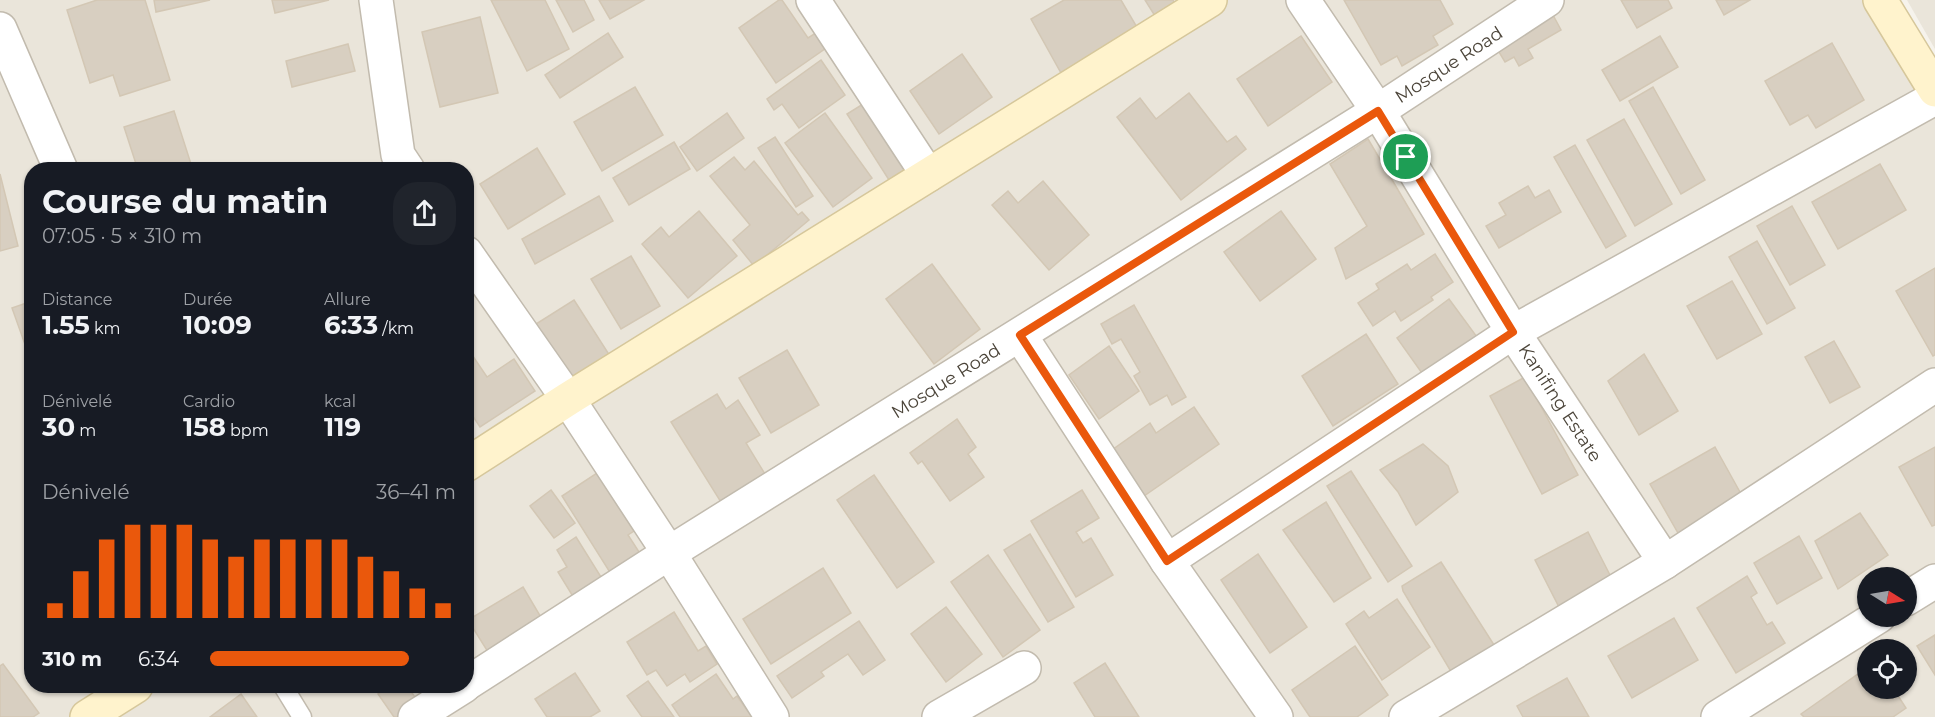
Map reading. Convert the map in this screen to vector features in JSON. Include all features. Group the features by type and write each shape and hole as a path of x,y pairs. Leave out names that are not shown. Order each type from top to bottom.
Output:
{"street":[{"path":"376,0 398,155 403,162"},
{"path":"813,0 928,175"},
{"path":"474,460 1210,0"},
{"name":"Kanifing Estate","path":"1303,0 1378,111 1513,332 1665,562"},
{"name":"Mosque Road","path":"474,679 669,553 1378,111 1547,0"},
{"path":"1880,0 1935,90"},
{"path":"0,28 58,162"},
{"path":"1167,561 1513,332 1935,98"},
{"path":"474,264 568,399 669,553 772,717"},
{"path":"1020,335 1167,561 1276,717"},
{"path":"1407,717 1665,562 1935,385"},
{"path":"1917,592 1935,581"},
{"path":"1718,717 1861,627"},
{"path":"939,717 1024,668"},
{"path":"87,717 125,693"},
{"name":"Mosque Road","path":"415,717 452,693"}],"lane":[{"path":"287,693 302,717"}],"shaded area":[{"path":"0,0 1864,0 1935,109 1935,717 0,717"},
{"path":"1907,0 1935,0 1935,49"}],"building":[{"path":"97,0 145,0 170,80 120,96 113,75 90,83 67,10"},
{"path":"154,0 210,0 156,12"},
{"path":"272,0 329,0 275,13"},
{"path":"491,0 545,0 569,49 527,71"},
{"path":"556,0 584,0 594,20 573,32"},
{"path":"599,0 644,0 610,19"},
{"path":"782,0 808,38 819,31 829,46 776,83 739,28"},
{"path":"1064,0 1121,0 1138,29 1061,73 1031,19"},
{"path":"1145,0 1173,0 1175,4 1155,16"},
{"path":"1344,0 1440,0 1453,24 1433,36 1438,45 1402,66 1397,56 1381,65"},
{"path":"1621,0 1668,0 1672,8 1637,28"},
{"path":"1716,0 1750,0 1724,15"},
{"path":"1553,15 1561,30 1528,49 1533,58 1519,66 1514,57 1505,62 1496,47"},
{"path":"480,17 498,93 440,107 422,32"},
{"path":"608,33 623,57 560,98 545,75"},
{"path":"1301,36 1332,82 1268,126 1237,79"},
{"path":"1660,36 1678,67 1620,101 1602,70"},
{"path":"1832,43 1864,100 1816,128 1808,115 1790,125 1765,81"},
{"path":"348,44 355,71 292,87 286,61"},
{"path":"962,54 992,97 939,134 910,91"},
{"path":"821,60 845,95 799,128 782,104 774,110 767,99"},
{"path":"635,87 663,135 602,171 574,122"},
{"path":"1653,87 1705,180 1681,194 1629,101"},
{"path":"1189,93 1227,142 1236,136 1246,149 1181,200 1117,117 1140,98 1156,119"},
{"path":"871,99 912,165 889,180 847,114"},
{"path":"174,111 190,162 135,162 124,127"},
{"path":"727,113 744,138 697,171 680,147"},
{"path":"825,113 872,178 833,207 785,143"},
{"path":"1624,119 1672,204 1635,226 1587,140"},
{"path":"775,137 813,196 796,207 758,148"},
{"path":"1368,139 1424,234 1346,279 1335,248 1367,226 1330,164"},
{"path":"674,142 690,169 629,205 613,178"},
{"path":"1575,145 1626,236 1606,248 1554,157"},
{"path":"537,148 565,194 508,229 480,184"},
{"path":"734,157 745,170 754,161 798,215 802,212 809,220 754,266 733,240 750,225 710,176"},
{"path":"1880,164 1906,210 1838,249 1812,202"},
{"path":"0,174 18,246 0,251"},
{"path":"1043,181 1089,235 1049,270 992,205 1008,191 1018,203"},
{"path":"1528,186 1535,198 1549,190 1561,212 1499,248 1486,226 1506,215 1499,203"},
{"path":"599,196 613,221 535,264 522,239"},
{"path":"1792,206 1825,265 1790,285 1757,226"},
{"path":"699,211 737,256 688,298 642,244 661,227 669,237"},
{"path":"1281,211 1316,259 1260,301 1224,252"},
{"path":"1757,241 1795,308 1767,324 1729,257"},
{"path":"1435,254 1453,282 1431,297 1433,300 1401,321 1395,311 1373,326 1358,303 1379,289 1376,284 1407,264 1411,270"},
{"path":"631,256 660,306 621,329 591,279"},
{"path":"932,264 980,329 934,364 886,299"},
{"path":"1935,268 1935,355 1933,356 1896,291"},
{"path":"1732,281 1762,334 1717,359 1687,306"},
{"path":"1449,299 1477,337 1424,376 1397,338"},
{"path":"574,300 610,356 572,381 536,324"},
{"path":"24,304 24,342 12,308"},
{"path":"1134,305 1186,397 1172,405 1167,395 1150,405 1134,376 1140,372 1121,339 1112,344 1101,324"},
{"path":"1366,334 1398,384 1333,426 1302,376"},
{"path":"1834,341 1860,387 1830,403 1805,357"},
{"path":"1109,346 1139,391 1099,419 1069,375"},
{"path":"787,350 819,405 771,433 739,378"},
{"path":"1644,354 1678,411 1639,435 1608,381"},
{"path":"474,358 487,377 514,359 535,391 480,427 474,418"},
{"path":"1525,377 1578,475 1542,494 1490,396"},
{"path":"717,394 726,409 738,400 760,435 746,443 773,487 729,515 671,422"},
{"path":"1194,407 1219,444 1144,496 1112,450 1150,423 1156,433"},
{"path":"957,419 976,447 968,454 984,477 950,501 922,461 918,464 910,453"},
{"path":"1423,444 1448,466 1458,492 1416,525 1398,492 1380,470"},
{"path":"1715,447 1746,503 1682,540 1650,484"},
{"path":"1935,447 1935,525 1932,526 1899,467"},
{"path":"1351,471 1412,566 1388,582 1327,486"},
{"path":"597,473 634,531 628,535 641,555 611,574 562,496"},
{"path":"874,475 934,562 897,588 837,500"},
{"path":"551,490 575,523 554,538 530,506"},
{"path":"1082,490 1099,518 1076,532 1083,543 1091,538 1113,575 1076,597 1031,521"},
{"path":"1326,502 1371,578 1334,602 1283,530"},
{"path":"1860,513 1888,555 1870,567 1857,567 1857,576 1838,589 1815,541"},
{"path":"1588,532 1614,583 1561,611 1535,560"},
{"path":"1030,534 1074,607 1048,622 1004,550"},
{"path":"1799,536 1822,578 1777,604 1754,563"},
{"path":"576,537 606,585 577,603 558,572 567,567 557,550"},
{"path":"1258,554 1307,627 1270,653 1221,580"},
{"path":"988,555 1040,630 1003,657 951,582"},
{"path":"1441,562 1496,648 1453,675 1402,586"},
{"path":"823,568 851,613 771,664 743,619"},
{"path":"1747,576 1757,593 1751,597 1767,625 1772,622 1785,643 1736,673 1697,608"},
{"path":"523,587 542,619 488,652 474,630 474,616"},
{"path":"1397,599 1430,647 1382,680 1346,624 1364,611 1369,618"},
{"path":"946,607 982,654 946,682 911,634"},
{"path":"674,612 698,651 706,646 717,664 690,682 685,674 667,686 656,670 647,675 627,642"},
{"path":"1674,618 1698,660 1632,698 1608,656"},
{"path":"859,621 885,660 863,675 848,654 821,672 824,676 792,698 777,676"},
{"path":"1935,635 1935,675 1917,646"},
{"path":"1355,646 1388,695 1357,717 1310,717 1292,690"},
{"path":"1105,663 1139,717 1095,717 1074,683"},
{"path":"3,664 39,713 33,717 0,717 0,666"},
{"path":"575,673 600,711 590,717 547,717 535,699"},
{"path":"716,674 733,699 737,696 752,717 680,717 672,705"},
{"path":"1857,675 1857,699 1900,699 1906,708 1893,717 1804,717 1801,714"},
{"path":"1567,678 1589,717 1523,717 1517,706"},
{"path":"648,681 674,717 642,717 627,696"},
{"path":"412,693 420,704 401,717 394,717 378,694"},
{"path":"241,694 257,717 210,717"}],"route":[{"path":"1378,111 1406,157 1513,332 1167,561 1020,335 1378,111"}]}
